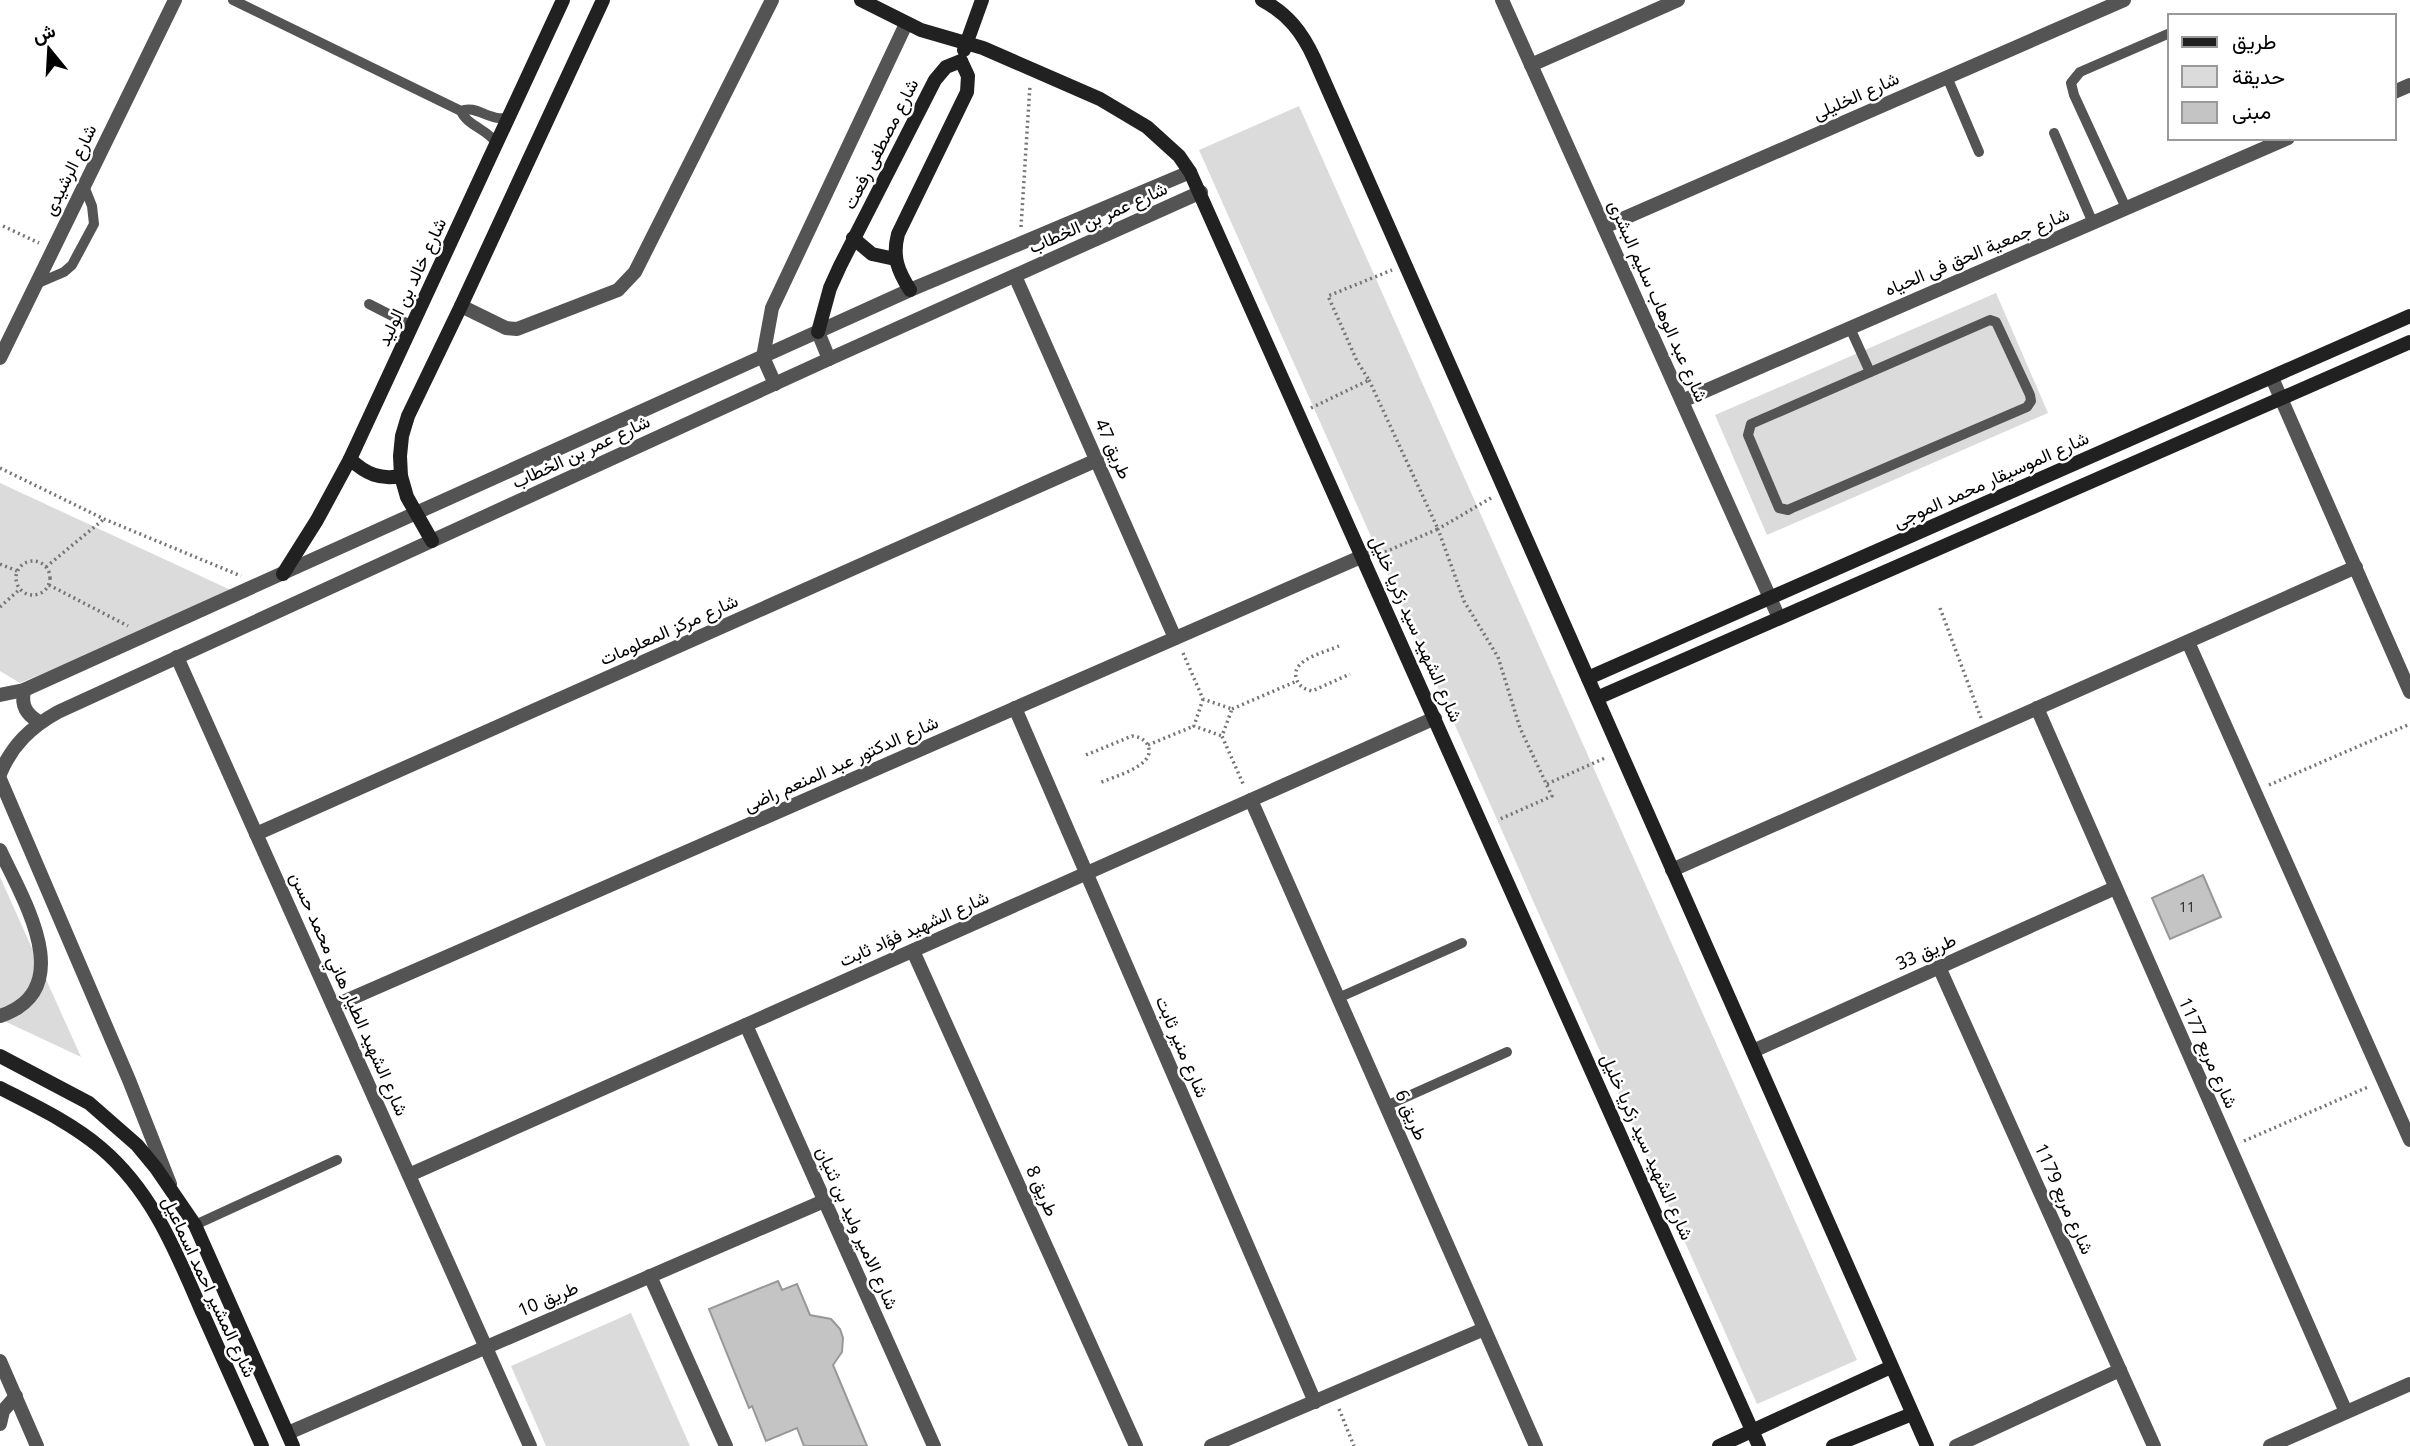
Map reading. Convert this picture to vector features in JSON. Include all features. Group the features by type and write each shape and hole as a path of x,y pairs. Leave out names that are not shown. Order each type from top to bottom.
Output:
{"street":[{"name":"شارع الرشيدى","path":"0,358 175,0"},
{"name":"شارع خالد بن الوليد","path":"283,574 317,520 350,459 563,0"},
{"path":"432,541 407,497 401,476 402,436 408,416 603,0"},
{"path":"461,306 506,328 517,330 607,295 628,282 772,0"},
{"name":"شارع الشهيد سيد زكريا خليل","path":"861,0 906,24 967,43 1100,99 1126,113 1165,143 1190,172 1759,1446"},
{"path":"910,290 898,269 894,248 898,234 967,92 968,76 961,61 982,0"},
{"path":"1262,0 1289,18 1307,44 1927,1446"},
{"name":"شارع عبد الوهاب سليم البشرى","path":"1502,0 1779,618"},
{"path":"1531,65 1678,0"},
{"name":"شارع الخليلى","path":"1604,227 1947,77 2108,3 2123,0"},
{"name":"شارع مصطفى رفعت","path":"762,357 772,308 906,24"},
{"name":"شارع مصطفى رفعت","path":"818,332 830,288 853,238 939,72 961,61"},
{"name":"شارع جمعية الحق فى الحياه","path":"1682,401 2283,140"},
{"name":"شارع عمر بن الخطاب","path":"0,695 24,690 147,636 910,290 1190,172"},
{"name":"شارع عمر بن الخطاب","path":"0,777 13,749 39,722 829,359 1201,192"},
{"path":"853,238 872,254 895,258"},
{"name":"طريق 47","path":"1015,276 1175,638"},
{"name":"شارع الموسيقار محمد الموجى","path":"1588,678 2410,316"},
{"path":"818,332 829,359"},
{"path":"1597,698 2410,342"},
{"path":"762,357 775,384"},
{"path":"2272,378 2410,692"},
{"path":"350,459 361,470 374,476 401,476"},
{"name":"شارع مركز المعلومات","path":"257,835 1097,460"},
{"name":"شارع الدكتور عبد المنعم راضى","path":"334,1006 1364,558"},
{"path":"1672,870 2356,567"},
{"path":"2188,642 2410,1140"},
{"name":"شارع الشهيد الطيار هاني محمد حسن","path":"177,657 530,1446"},
{"path":"24,690 22,700 25,709 39,722"},
{"name":"شارع منير ثابت","path":"1015,708 1315,1402"},
{"name":"شارع مربع 1177","path":"2037,708 2346,1412"},
{"name":"شارع الشهيد فؤاد ثابت","path":"409,1175 1435,718"},
{"name":"شارع المشير احمد اسماعيل","path":"0,777 124,1068 173,1192"},
{"name":"طريق 6","path":"1251,800 1536,1446"},
{"path":"0,850 35,926 42,961 40,976 33,992 20,1005 0,1016"},
{"name":"طريق 33","path":"1753,1051 2115,888"},
{"name":"طريق 8","path":"913,951 1136,1446"},
{"name":"شارع مربع 1179","path":"1939,967 2154,1446"},
{"name":"شارع الامير وليد بن ثنيان","path":"746,1025 934,1446"},
{"name":"شارع المشير احمد اسماعيل","path":"0,1056 89,1103 137,1145 173,1192 195,1225 290,1439"},
{"name":"شارع المشير احمد اسماعيل","path":"0,1088 80,1132 102,1149 139,1188 155,1211 179,1259 262,1446"},
{"name":"طريق 10","path":"290,1439 486,1347 824,1201"},
{"path":"650,1276 726,1446"},
{"path":"1211,1446 1485,1329"},
{"path":"0,1361 37,1446"},
{"path":"1719,1446 1891,1367"},
{"path":"1956,1446 2120,1370"},
{"path":"2270,1446 2410,1384"},
{"path":"0,1424 3,1411 16,1396"},
{"path":"1833,1446 1912,1413"}],"lane":[{"path":"233,0 461,111 465,119 489,133 497,144"},
{"path":"2126,208 2071,83 2080,72 2168,34"},
{"path":"1947,77 1979,152"},
{"path":"461,111 470,109 496,120 510,117"},
{"path":"2054,133 2093,223"},
{"path":"36,284 64,272 72,265 94,224 92,206 84,186"},
{"path":"369,304 412,326"},
{"path":"1993,320 2031,401 2024,408 1788,510 1780,508 1748,435 1749,428 1755,422 1870,372 1993,320"},
{"path":"1850,328 1870,372"},
{"path":"1338,998 1462,943"},
{"path":"1386,1106 1507,1052"},
{"path":"195,1225 337,1160"}],"path":[{"path":"1020,243 1031,69"},
{"path":"3,226 53,250"},
{"path":"1405,264 1328,296 1438,529 1464,601 1497,657 1520,728 1552,796 1483,827"},
{"path":"1299,413 1369,380"},
{"path":"0,468 104,519 261,584"},
{"path":"1364,558 1438,529 1474,506 1506,491"},
{"path":"46,567 104,519"},
{"path":"31,561 42,563 46,567 50,575 49,585 41,593 35,595 20,589 16,580 21,566 31,561"},
{"path":"0,564 18,570"},
{"path":"49,585 147,636"},
{"path":"0,607 20,589"},
{"path":"1940,608 1986,731"},
{"path":"1175,638 1203,699 1194,726"},
{"path":"1339,646 1301,663 1296,671 1297,681 1302,687 1312,691 1350,674"},
{"path":"1203,699 1233,709 1297,681"},
{"path":"1222,736 1233,709"},
{"path":"2254,791 2410,724"},
{"path":"1148,745 1194,726 1222,736 1251,800"},
{"path":"1086,755 1132,736 1143,739 1148,745 1149,755 1144,764 1099,783"},
{"path":"1546,784 1620,752"},
{"path":"2229,1148 2383,1080"},
{"path":"1332,1394 1354,1446"}],"green space":[{"path":"1299,106 1857,1360 1757,1404 1199,150"},
{"path":"1996,293 2048,413 1767,535 1715,415"},
{"path":"0,483 235,592 20,683 0,671"},
{"path":"0,877 81,1057 0,1019"},
{"path":"631,1313 690,1446 546,1446 511,1366"}],"building":[{"path":"2203,875 2221,917 2170,939 2152,898"},
{"path":"778,1281 782,1290 797,1284 810,1315 831,1319 840,1329 843,1338 842,1352 833,1365 867,1446 804,1446 797,1428 766,1441 752,1406 749,1408 709,1309"}]}
